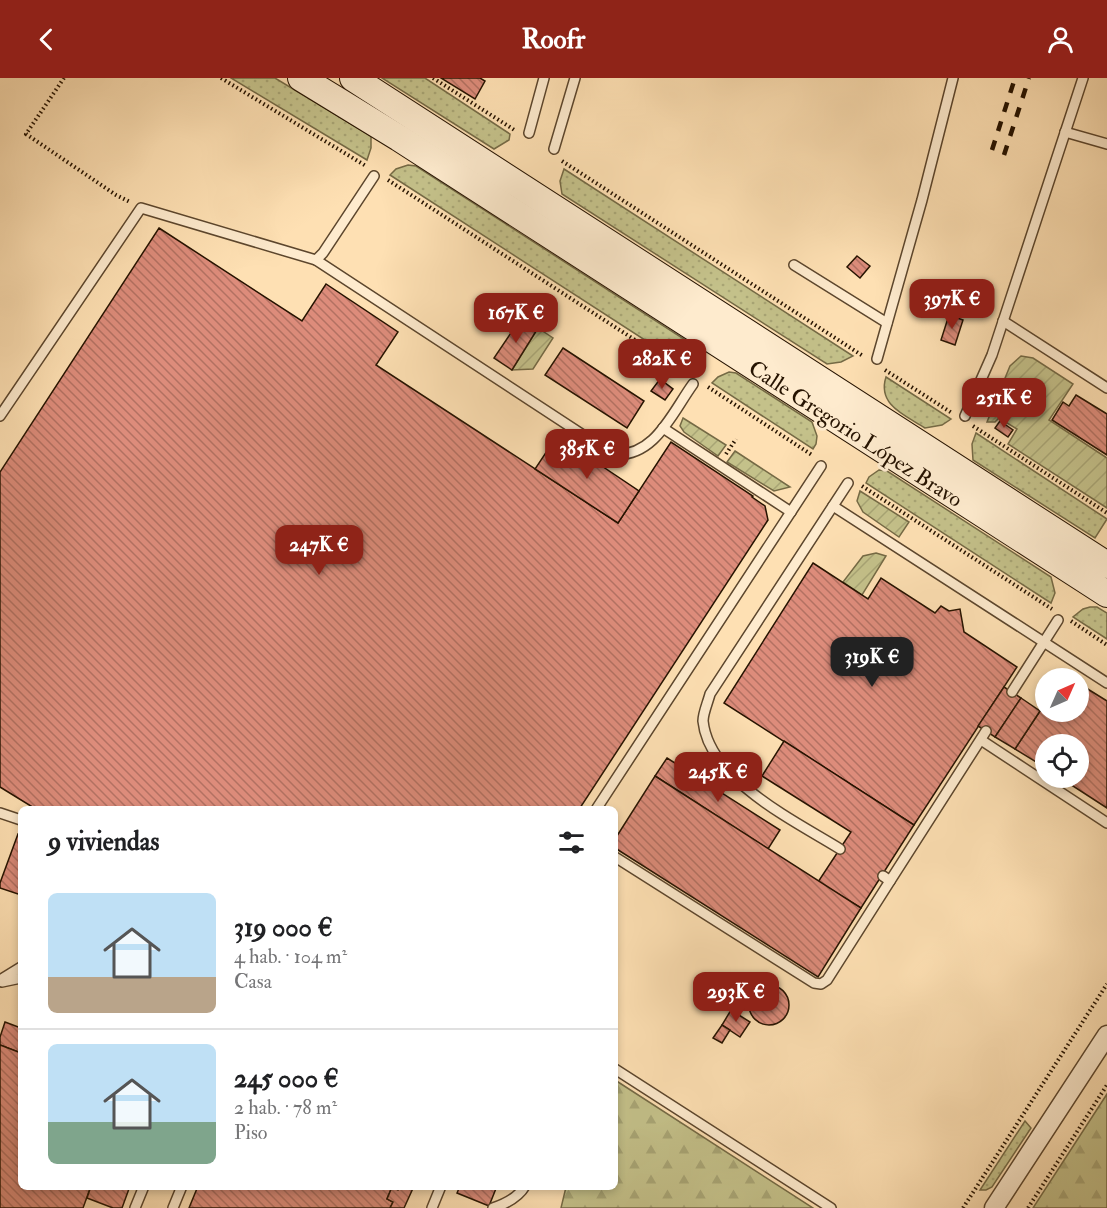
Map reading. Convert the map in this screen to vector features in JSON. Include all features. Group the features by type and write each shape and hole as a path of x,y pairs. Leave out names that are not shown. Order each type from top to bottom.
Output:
{"main road":[{"name":"Calle Gregorio López Bravo","path":"302,78 390,132 1107,594"},
{"name":"Calle Gregorio López Bravo","path":"353,78 1107,565"}],"street":[{"path":"994,1208 1107,1035"}],"lane":[{"path":"524,133 544,78"},
{"path":"553,152 575,78"},
{"path":"877,359 922,200 953,78"},
{"path":"964,418 992,355 1083,78"},
{"path":"1065,132 1107,144"},
{"path":"316,260 374,176"},
{"path":"0,416 141,208 316,260 612,454 624,456 641,450 651,442 694,381"},
{"path":"794,264 887,323"},
{"path":"1003,321 1107,388"},
{"path":"663,428 790,512"},
{"path":"598,806 820,466"},
{"path":"840,849 744,787 713,752 703,719 710,694 848,483"},
{"path":"833,506 1107,683"},
{"path":"1012,692 1060,618"},
{"path":"618,859 814,983 821,984 827,980 886,878 986,731"},
{"path":"981,740 1107,823"},
{"path":"0,813 18,819"},
{"path":"0,981 18,970"},
{"path":"0,981 18,978"},
{"path":"618,1071 831,1208"},
{"path":"135,1208 142,1190"},
{"path":"173,1208 180,1190"},
{"path":"432,1208 439,1190"},
{"path":"493,1208 505,1204 523,1190"}],"path":[{"path":"64,78 26,134 116,195 141,208"},
{"path":"221,78 367,167"},
{"path":"433,78 524,133"},
{"path":"553,152 864,357"},
{"path":"386,179 694,381"},
{"path":"884,370 953,413"},
{"path":"706,386 813,455"},
{"path":"964,418 1107,513"},
{"path":"861,486 1060,618"},
{"path":"1070,621 1107,645"},
{"path":"963,1208 1107,984"},
{"path":"1028,1208 1107,1085"}],"green space":[{"path":"231,78 275,78 371,136 371,148 367,160"},
{"path":"382,78 425,78 510,134 509,140 494,149"},
{"path":"408,165 416,166 687,341 689,352 685,366 390,175 396,169"},
{"path":"564,169 853,356 841,362 827,364 562,194 560,181"},
{"path":"538,328 553,338 533,369 512,370"},
{"path":"1021,356 1033,358 1073,384 1049,420 1107,458 1107,508 1008,444 1017,429 999,418 995,422 987,422 1010,366"},
{"path":"729,372 736,373 812,422 817,436 813,449 712,383"},
{"path":"886,377 951,419 942,425 925,428 901,414 885,395"},
{"path":"683,418 726,445 718,456 684,432 680,426"},
{"path":"976,433 1107,519 1095,538 973,460 972,444"},
{"path":"735,451 790,487 774,491 727,462"},
{"path":"879,470 887,471 1051,577 1055,593 1051,603 866,483 869,477"},
{"path":"860,491 909,522 899,537 863,512 857,501"},
{"path":"876,553 886,556 862,595 843,582 863,556"},
{"path":"1097,607 1107,613 1107,639 1073,617 1083,609"},
{"path":"618,1082 813,1208 561,1208 565,1190 618,1190"},
{"path":"1107,1094 1107,1208 1033,1208"},
{"path":"1025,1121 1031,1128 992,1187 980,1190"}],"building":[{"path":"441,78 480,78 485,81 475,99"},
{"path":"159,228 302,321 326,284 398,332 376,365 618,523 671,442 753,496 765,506 768,520 581,806 31,806 0,787 0,472"},
{"path":"857,256 870,266 860,278 847,267"},
{"path":"949,315 963,320 955,345 941,340"},
{"path":"521,318 538,328 512,370 494,358"},
{"path":"563,348 644,401 627,428 545,375"},
{"path":"660,379 673,389 665,400 651,391"},
{"path":"1076,395 1107,414 1107,455 1052,420 1063,402 1069,406"},
{"path":"1000,421 1013,430 1008,437 995,428"},
{"path":"557,436 639,491 618,523 535,469"},
{"path":"813,563 868,599 881,578 935,613 941,606 949,611 960,609 964,632 1017,667 914,825 724,703"},
{"path":"1004,687 1021,698 995,737 978,726"},
{"path":"1089,690 1107,701 1107,808 1076,788 1089,788 1089,734 1035,734 1035,761 1015,749 1035,719 1035,722 1089,722"},
{"path":"1021,698 1035,708 1035,719 1015,749 995,737"},
{"path":"784,741 914,825 861,908 818,882 851,832 762,776"},
{"path":"667,758 780,830 768,849 655,776"},
{"path":"655,776 861,908 818,977 618,850 618,834"},
{"path":"18,834 18,894 0,888"},
{"path":"769,985 777,986 783,991 788,997 788,1013 783,1019 777,1024 769,1025 761,1024 755,1019 750,1013 749,1005 750,997 755,991 761,986"},
{"path":"731,1010 750,1022 740,1037 722,1025"},
{"path":"5,1022 18,1027 18,1052 0,1045"},
{"path":"722,1025 730,1030 722,1043 713,1038"},
{"path":"0,1045 18,1052 18,1190 90,1190 83,1208 0,1208"},
{"path":"90,1190 129,1190 122,1208 113,1208 87,1198"},
{"path":"196,1190 391,1190 387,1199 393,1202 390,1208 189,1208"},
{"path":"391,1190 412,1190 404,1208 390,1208 393,1202 387,1199"},
{"path":"458,1190 495,1190 489,1206 457,1193"}],"railway":[{"path":"992,150 1015,78"},
{"path":"1004,155 1029,78"}]}
